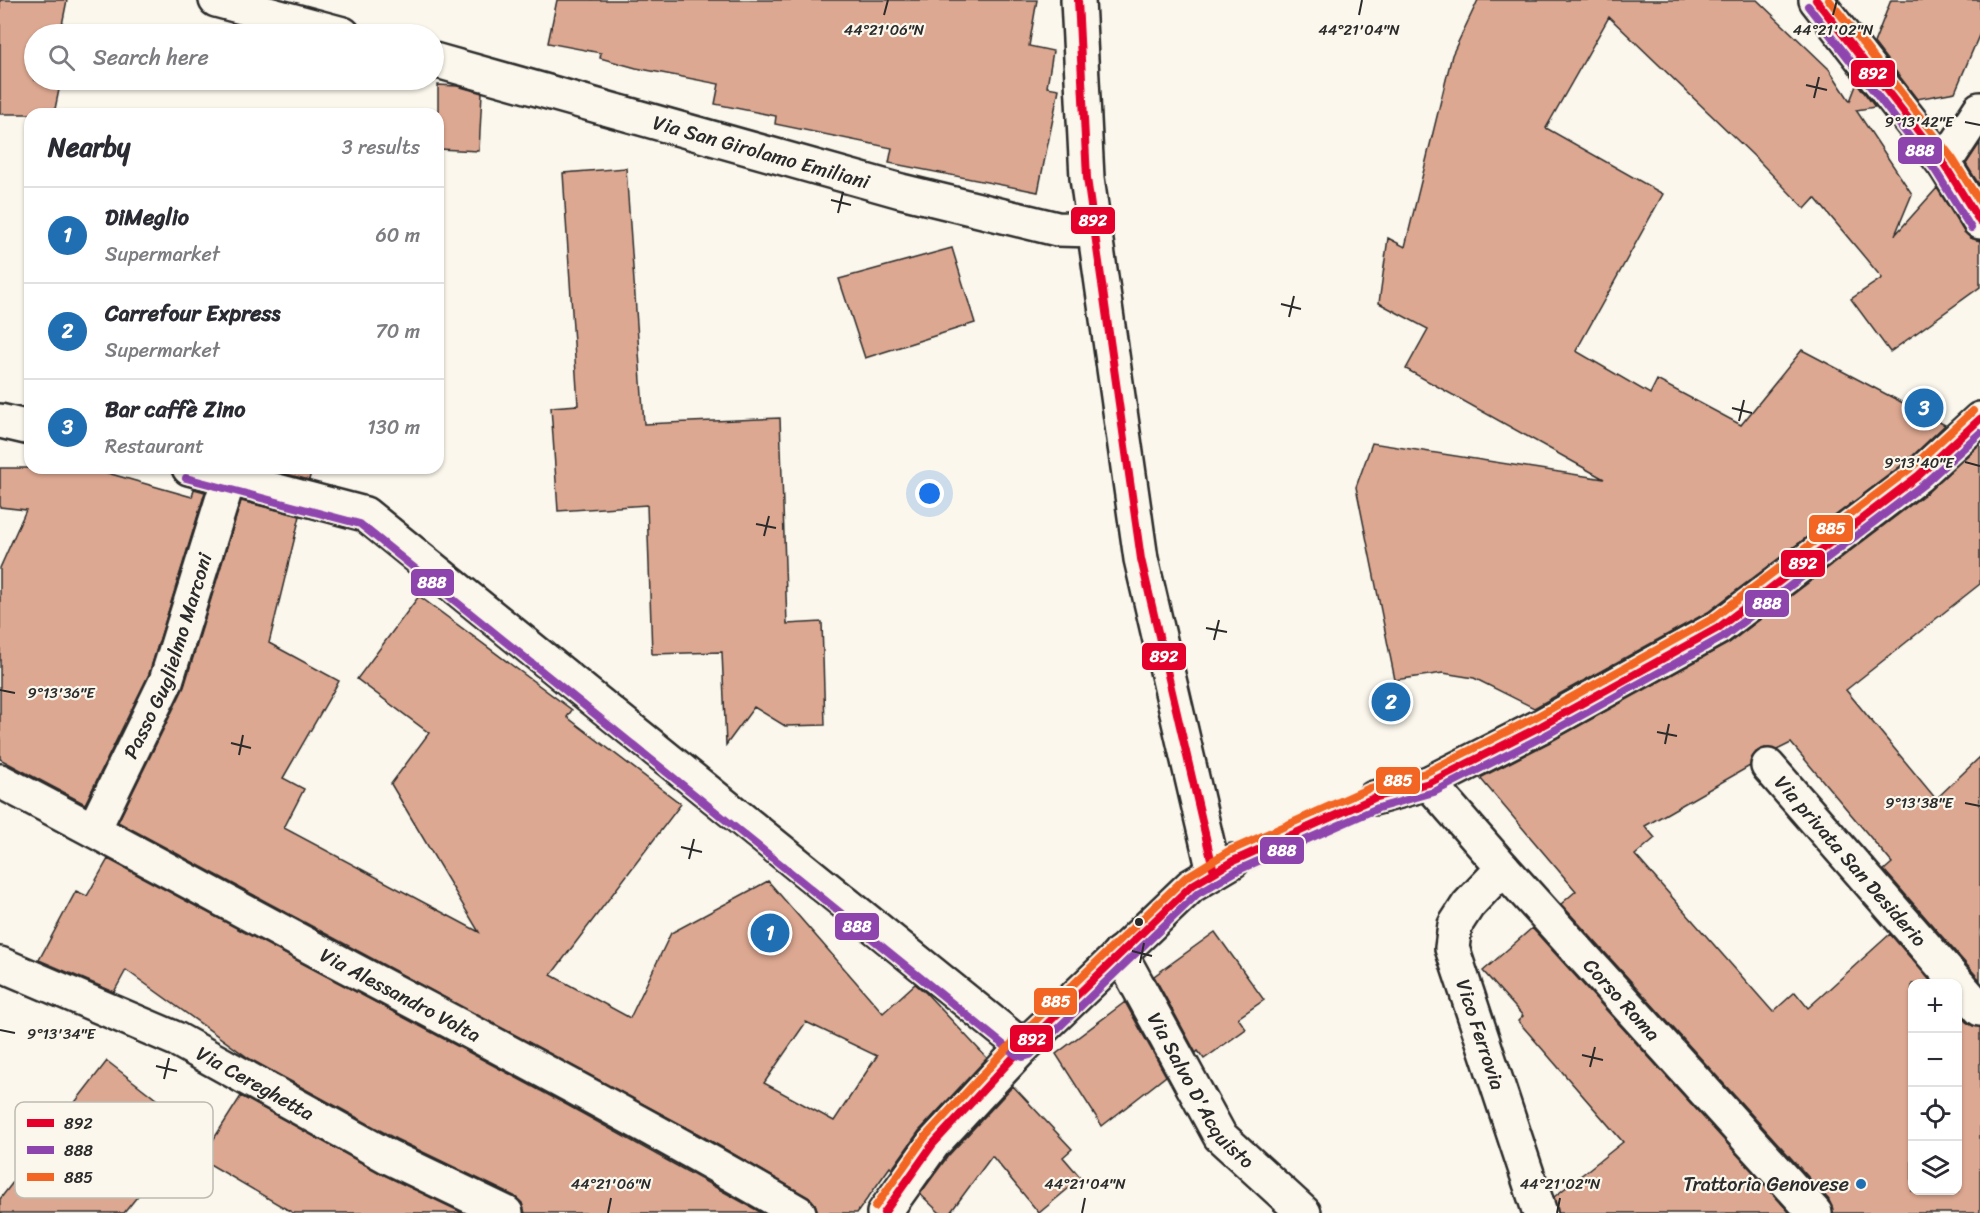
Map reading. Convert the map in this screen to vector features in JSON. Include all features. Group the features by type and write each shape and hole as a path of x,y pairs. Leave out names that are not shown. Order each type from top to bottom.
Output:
{"street":[{"path":"216,0 306,24"},
{"path":"884,1213 933,1144 1023,1047 1191,886 1223,866 1141,559 1087,178 1078,0"},
{"path":"1816,0 1944,164 1980,222"},
{"name":"Via San Girolamo Emiliani","path":"444,63 901,191 1057,229 1094,230"},
{"path":"1944,164 1980,109"},
{"path":"1374,798 1429,783 1540,726 1718,628 1918,476 1980,419"},
{"path":"0,421 24,427"},
{"path":"214,474 365,514 1023,1047"},
{"name":"Passo Guglielmo Marconi","path":"94,829 166,681 230,478"},
{"name":"Via privata San Desiderio","path":"1768,766 1980,1009"},
{"name":"Via Alessandro Volta","path":"0,781 94,829 274,928 691,1150 799,1213"},
{"name":"Corso Roma","path":"1429,783 1815,1213"},
{"name":"Vico Ferrovia","path":"1503,868 1468,904 1455,925 1452,948 1540,1213"},
{"name":"Via Salvo D'Acquisto","path":"1120,953 1220,1136 1304,1213"},
{"name":"Via Cereghetta","path":"0,964 176,1039 387,1156 506,1213"}],"building":[{"path":"0,0 67,0 62,24 24,24 24,90 59,90 55,108 24,108 24,114 0,114"},
{"path":"557,0 1037,0 1029,46 1053,51 1047,87 1059,89 1038,192 889,163 892,148 775,124 776,116 715,104 719,84 636,68 600,58 601,53 548,43"},
{"path":"1478,0 1757,0 1829,69 1850,101 1857,83 1875,107 1856,110 1912,194 1895,235 1937,188 1964,232 1980,241 1980,287 1890,352 1851,299 1882,278 1815,198 1805,209 1759,161 1609,17 1546,128 1663,194 1576,351 1650,394 1657,380 1741,425 1802,350 1945,425 1906,462 1708,612 1534,708 1474,678 1443,673 1395,680 1356,487 1372,443 1604,479 1406,369 1428,329 1379,303 1388,238 1405,247 1452,55"},
{"path":"1891,0 1980,0 1980,33 1955,92 1917,99 1874,43"},
{"path":"444,85 457,86 482,93 479,151 444,149 444,108 438,108 438,90 444,90"},
{"path":"1980,143 1980,186 1966,164"},
{"path":"626,168 644,424 780,418 787,624 822,622 825,725 785,726 754,707 726,745 722,652 652,654 647,505 558,511 551,407 578,405 563,173"},
{"path":"952,248 975,323 865,358 839,279"},
{"path":"1980,444 1980,584 1846,690 1936,799 1980,757 1980,980 1884,870 1892,863 1791,743 1777,750 1765,748 1756,752 1751,759 1750,766 1645,826 1655,838 1635,855 1773,1012 1795,992 1808,1008 1890,934 1929,979 1908,979 1908,1195 1962,1195 1962,1017 1973,1026 1980,1027 1980,1213 1833,1213 1829,1200 1561,904 1576,891 1480,778 1729,643 1929,491"},
{"path":"0,468 24,468 24,474 111,474 192,497 194,489 205,492 149,674 85,804 0,759 0,568 26,510 0,507"},
{"path":"286,474 310,474 309,480"},
{"path":"241,501 300,516 269,643 339,681 283,778 304,789 284,828 479,932 391,784 429,733 357,679 419,596 572,710 567,717 681,804 551,975 630,1018 671,933 768,881 883,1013 915,984 987,1058 919,1131 857,1213 818,1213 815,1204 808,1197 697,1133 118,822 184,687","holes":["806,1022 877,1056 834,1121 764,1083"]},
{"path":"108,859 567,1105 762,1213 525,1213 522,1203 514,1196 396,1139 250,1059 126,970 114,992 39,960 76,891 87,896"},
{"path":"1532,928 1790,1213 1558,1213 1554,1197 1623,1142 1518,1021 1523,1016 1483,971"},
{"path":"1215,932 1264,1000 1238,1018 1246,1029 1204,1059 1198,1051 1196,1053 1154,976"},
{"path":"1125,1002 1166,1076 1102,1126 1056,1054"},
{"path":"107,1061 160,1102 75,1102"},
{"path":"1013,1086 1072,1149 1063,1157 1081,1178 1039,1213 992,1156 950,1213 940,1213 920,1194 948,1156"},
{"path":"241,1096 378,1172 463,1213 293,1213 213,1166 213,1140"},
{"path":"15,1180 15,1198 136,1198 124,1213 0,1213 0,1199"}],"tunnel":[{"path":"1233,861 1374,798"}],"transit line":[{"name":"892","path":"1078,0 1087,178 1141,559 1214,872"},
{"name":"892","path":"1816,0 1944,164 1980,222"},
{"name":"885","path":"1829,0 1952,158 1980,202"},
{"name":"888","path":"1808,6 1935,170 1971,228"},
{"name":"885","path":"875,1207 925,1137 1015,1040 1185,878 1229,851 1370,788 1425,773 1536,717 1712,619 1911,468 1973,411"},
{"name":"892","path":"884,1213 933,1144 1023,1047 1191,886 1233,861 1374,798 1429,783 1541,726 1718,628 1918,476 1980,419"},
{"name":"888","path":"186,478 360,524 1016,1055 1023,1057 1030,1055 1197,894 1238,870 1378,808 1434,792 1546,735 1723,637 1924,484 1980,433"}],"place":[{"name":"Bar caffè Zino","path":"1924,408"},
{"name":"Carrefour Express","path":"1391,702"},
{"name":"DiMeglio","path":"770,933"},
{"name":"Trattoria Genovese","path":"1861,1184"}]}
